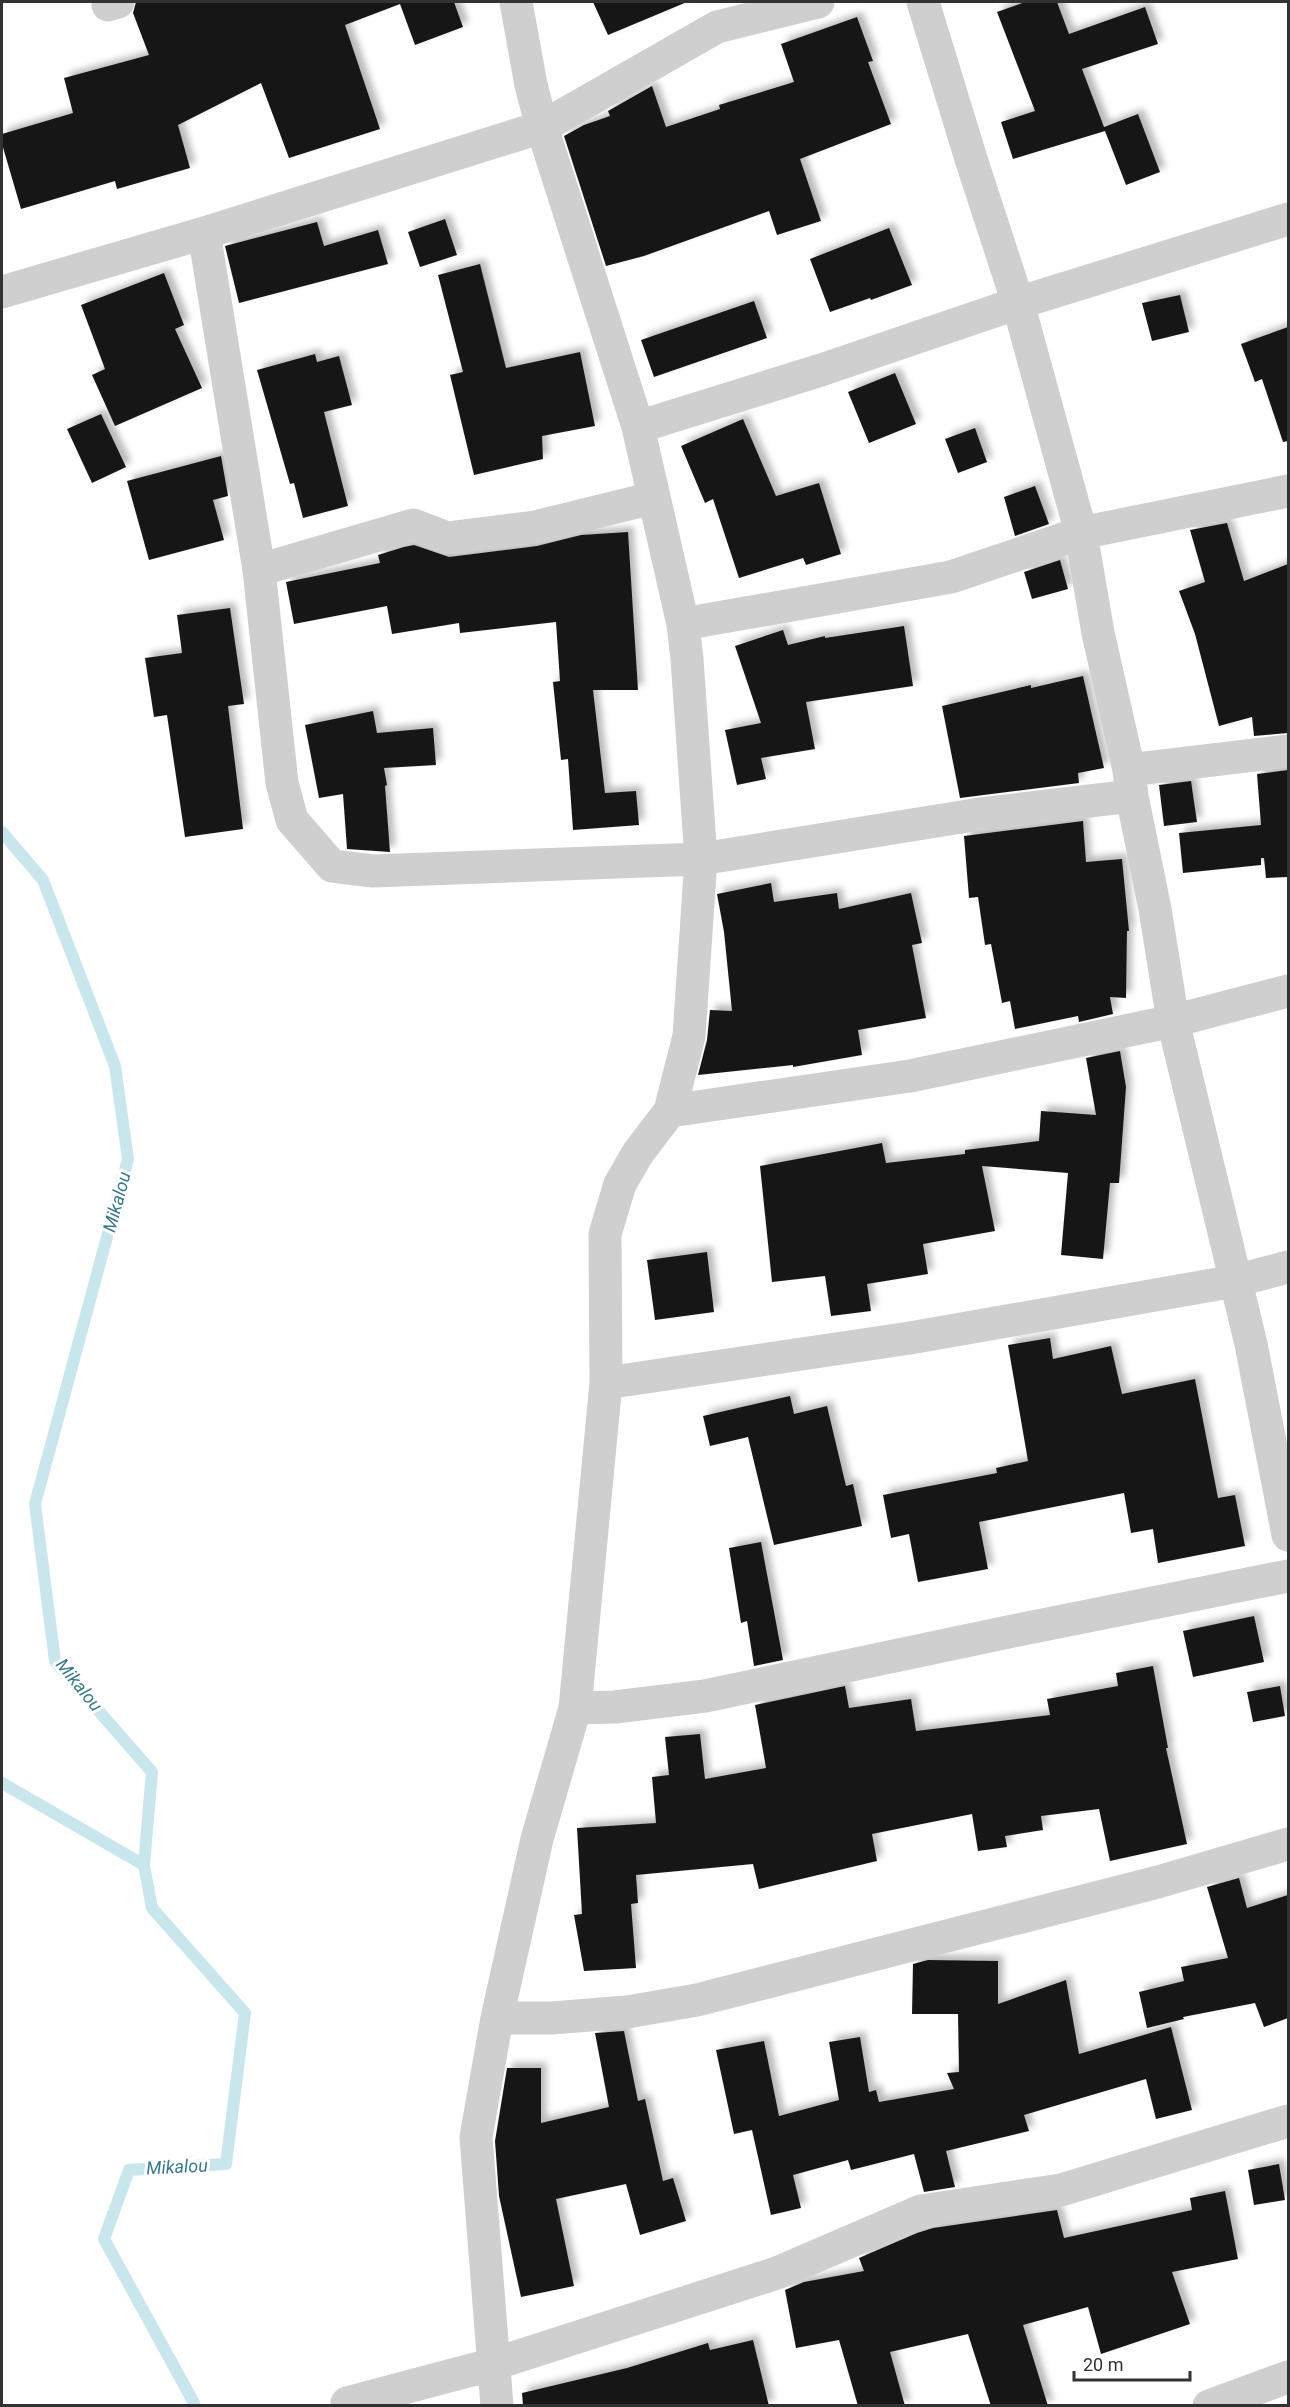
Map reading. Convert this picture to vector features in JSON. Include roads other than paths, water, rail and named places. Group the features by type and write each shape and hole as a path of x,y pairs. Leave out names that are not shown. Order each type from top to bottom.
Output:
{"street":[{"path":"497,2406 476,2137 496,2018 537,1839 575,1708 606,1383 604,1234 620,1184 638,1153 670,1111 689,1036 701,859 683,624 638,427 542,127 531,85 516,2"},
{"path":"2,292 204,233 542,127 717,27 818,2"},
{"path":"923,2 1018,303 1081,533 1098,633 1155,909 1173,1020 1251,1344 1288,1535"},
{"path":"638,427 821,370 1018,303 1288,219"},
{"path":"204,233 260,570 282,783 292,820 332,866 373,871 701,859 981,814 1288,751"},
{"path":"683,624 951,577 1081,533 1288,491"},
{"path":"260,570 413,525 447,538 535,527 653,498"},
{"path":"670,1111 910,1076 1173,1020 1288,991"},
{"path":"606,1383 910,1338 1235,1281 1288,1267"},
{"path":"575,1708 615,1707 705,1696 1288,1576"},
{"path":"496,2018 552,2018 627,2012 697,2000 1158,1882 1288,1844"},
{"path":"347,2403 494,2364 777,2272 921,2211 1061,2190 1288,2121"},
{"path":"1209,2406 1288,2377"}],"waterway":[{"name":"Mikalou","path":"2,832 43,880 115,1066 128,1159 35,1504 55,1661 152,1772 144,1865 152,1908 245,2013 226,2164 129,2170 104,2239 194,2403 192,2406"},
{"path":"2,1783 144,1865"}]}
